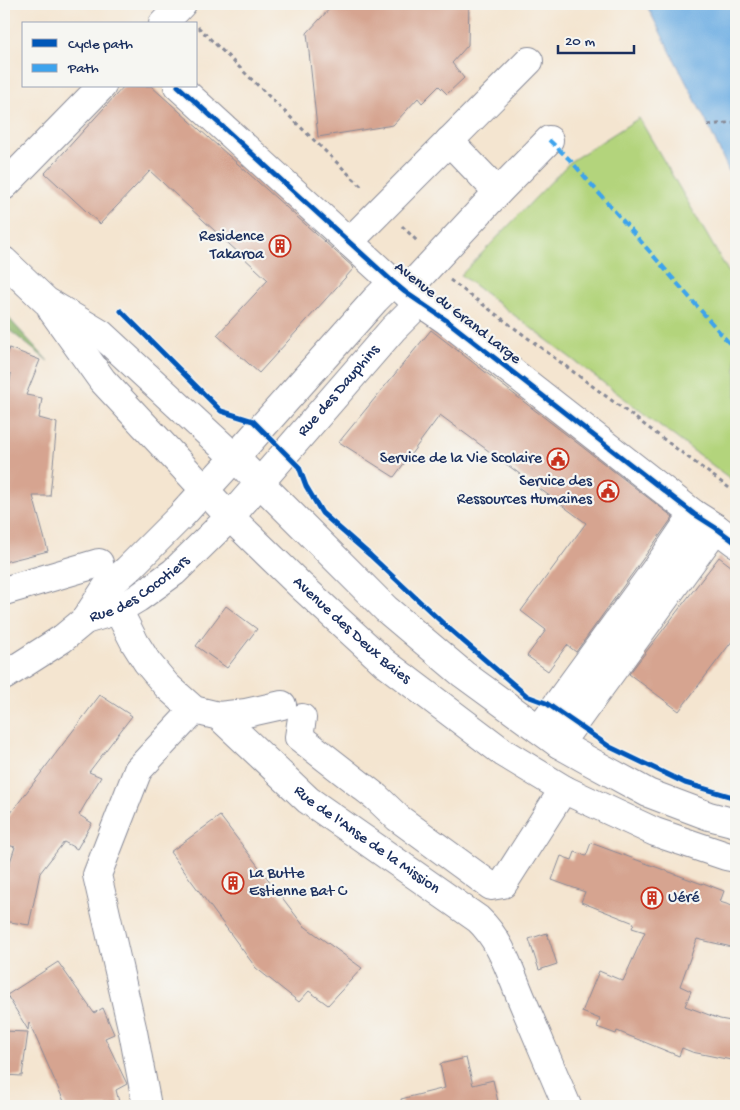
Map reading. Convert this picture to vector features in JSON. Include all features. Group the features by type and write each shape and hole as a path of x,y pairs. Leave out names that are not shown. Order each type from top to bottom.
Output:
{"street":[{"path":"165,22 182,4"},
{"path":"349,242 529,61"},
{"path":"4,186 100,88"},
{"name":"Avenue du Grand Large","path":"180,88 406,292 446,320 716,528"},
{"path":"406,292 498,192 549,140"},
{"path":"449,141 498,192"},
{"name":"Avenue des Deux Baies","path":"4,261 46,301 102,380 230,517 300,585 386,663 504,753 565,790 655,832 736,858"},
{"name":"Rue des Dauphins","path":"84,620 106,588 181,516 234,457 406,292"},
{"name":"Rue des Dauphins","path":"260,483 393,329 406,292"},
{"name":"Avenue des Deux Baies","path":"46,301 100,334 234,457 386,609 463,674 549,736 648,793 709,816 736,823"},
{"name":"Rue des Cocotiers","path":"4,676 62,639 84,620 118,610 174,572 230,517 260,483"},
{"path":"549,736 716,528"},
{"path":"4,591 99,563"},
{"name":"Rue de l'Anse de la Mission","path":"118,610 147,662 167,686 207,713 308,800 478,919 488,928 507,966 567,1106"},
{"path":"147,1106 133,1032 97,874 138,770 207,713 292,712 299,737 376,797 398,818 491,886 503,884 565,790"}],"path":[{"path":"708,125 736,122"}],"green space":[{"path":"639,118 736,285 736,483 461,275 571,161"},
{"path":"4,313 48,361 4,326"}],"water":[{"path":"646,4 736,4 736,187 708,125"}],"building":[{"path":"334,4 469,4 468,45 452,63 464,78 447,94 439,86 422,103 418,98 393,125 318,137 307,33"},
{"name":"Residence Takaroa","path":"122,88 153,88 354,268 259,373 217,335 268,280 150,171 100,224 45,173"},
{"path":"431,330 673,517 576,652 567,645 548,671 527,656 546,630 521,611 586,523 440,415 394,477 339,442"},
{"path":"9,348 40,360 26,395 42,398 39,418 57,423 50,496 33,496 48,551 4,562 4,418 11,374 4,371 4,361"},
{"path":"719,557 736,570 736,636 679,711 629,674"},
{"path":"226,606 257,629 227,668 196,646"},
{"path":"100,695 132,716 89,772 101,777 79,815 92,823 77,849 64,842 40,873 29,925 4,921 4,880 15,847 4,844 4,822"},
{"name":"La Butte Estienne Bat C","path":"220,816 303,925 362,968 328,1005 309,991 299,1002 256,968 170,852"},
{"path":"591,843 724,891 720,902 736,907 736,948 697,939 680,986 691,991 685,1006 720,1019 736,1022 736,1061 692,1052 682,1048 679,1056 617,1031 616,1034 597,1027 600,1019 582,1012 599,971 623,981 645,932 632,928 634,923 581,902 585,892 552,880 561,856 572,860 575,852 586,856"},
{"path":"547,933 557,964 539,970 529,939"},
{"path":"58,962 94,1013 103,1008 114,1034 105,1038 127,1084 116,1090 120,1106 66,1106 29,1022 28,1030 7,995"},
{"path":"4,1031 28,1032 22,1076 4,1075"},
{"path":"466,1058 473,1085 493,1080 499,1106 402,1106 401,1099 445,1088 440,1064"}],"marked path":[{"path":"549,140 571,161 736,351"}],"cycle path":[{"path":"180,88 405,292 446,320 694,514 736,543"},
{"path":"121,311 221,411 253,421 299,467 306,486 322,513 447,627 527,696 546,703 610,747 685,783 736,798"}],"place":[{"name":"Residence Takaroa","path":"280,246"},
{"name":"Service de la Vie Scolaire","path":"558,459"},
{"name":"Service des Ressources Humaines","path":"608,491"},
{"name":"La Butte Estienne Bat C","path":"233,883"},
{"name":"Uéré","path":"652,898"}]}
